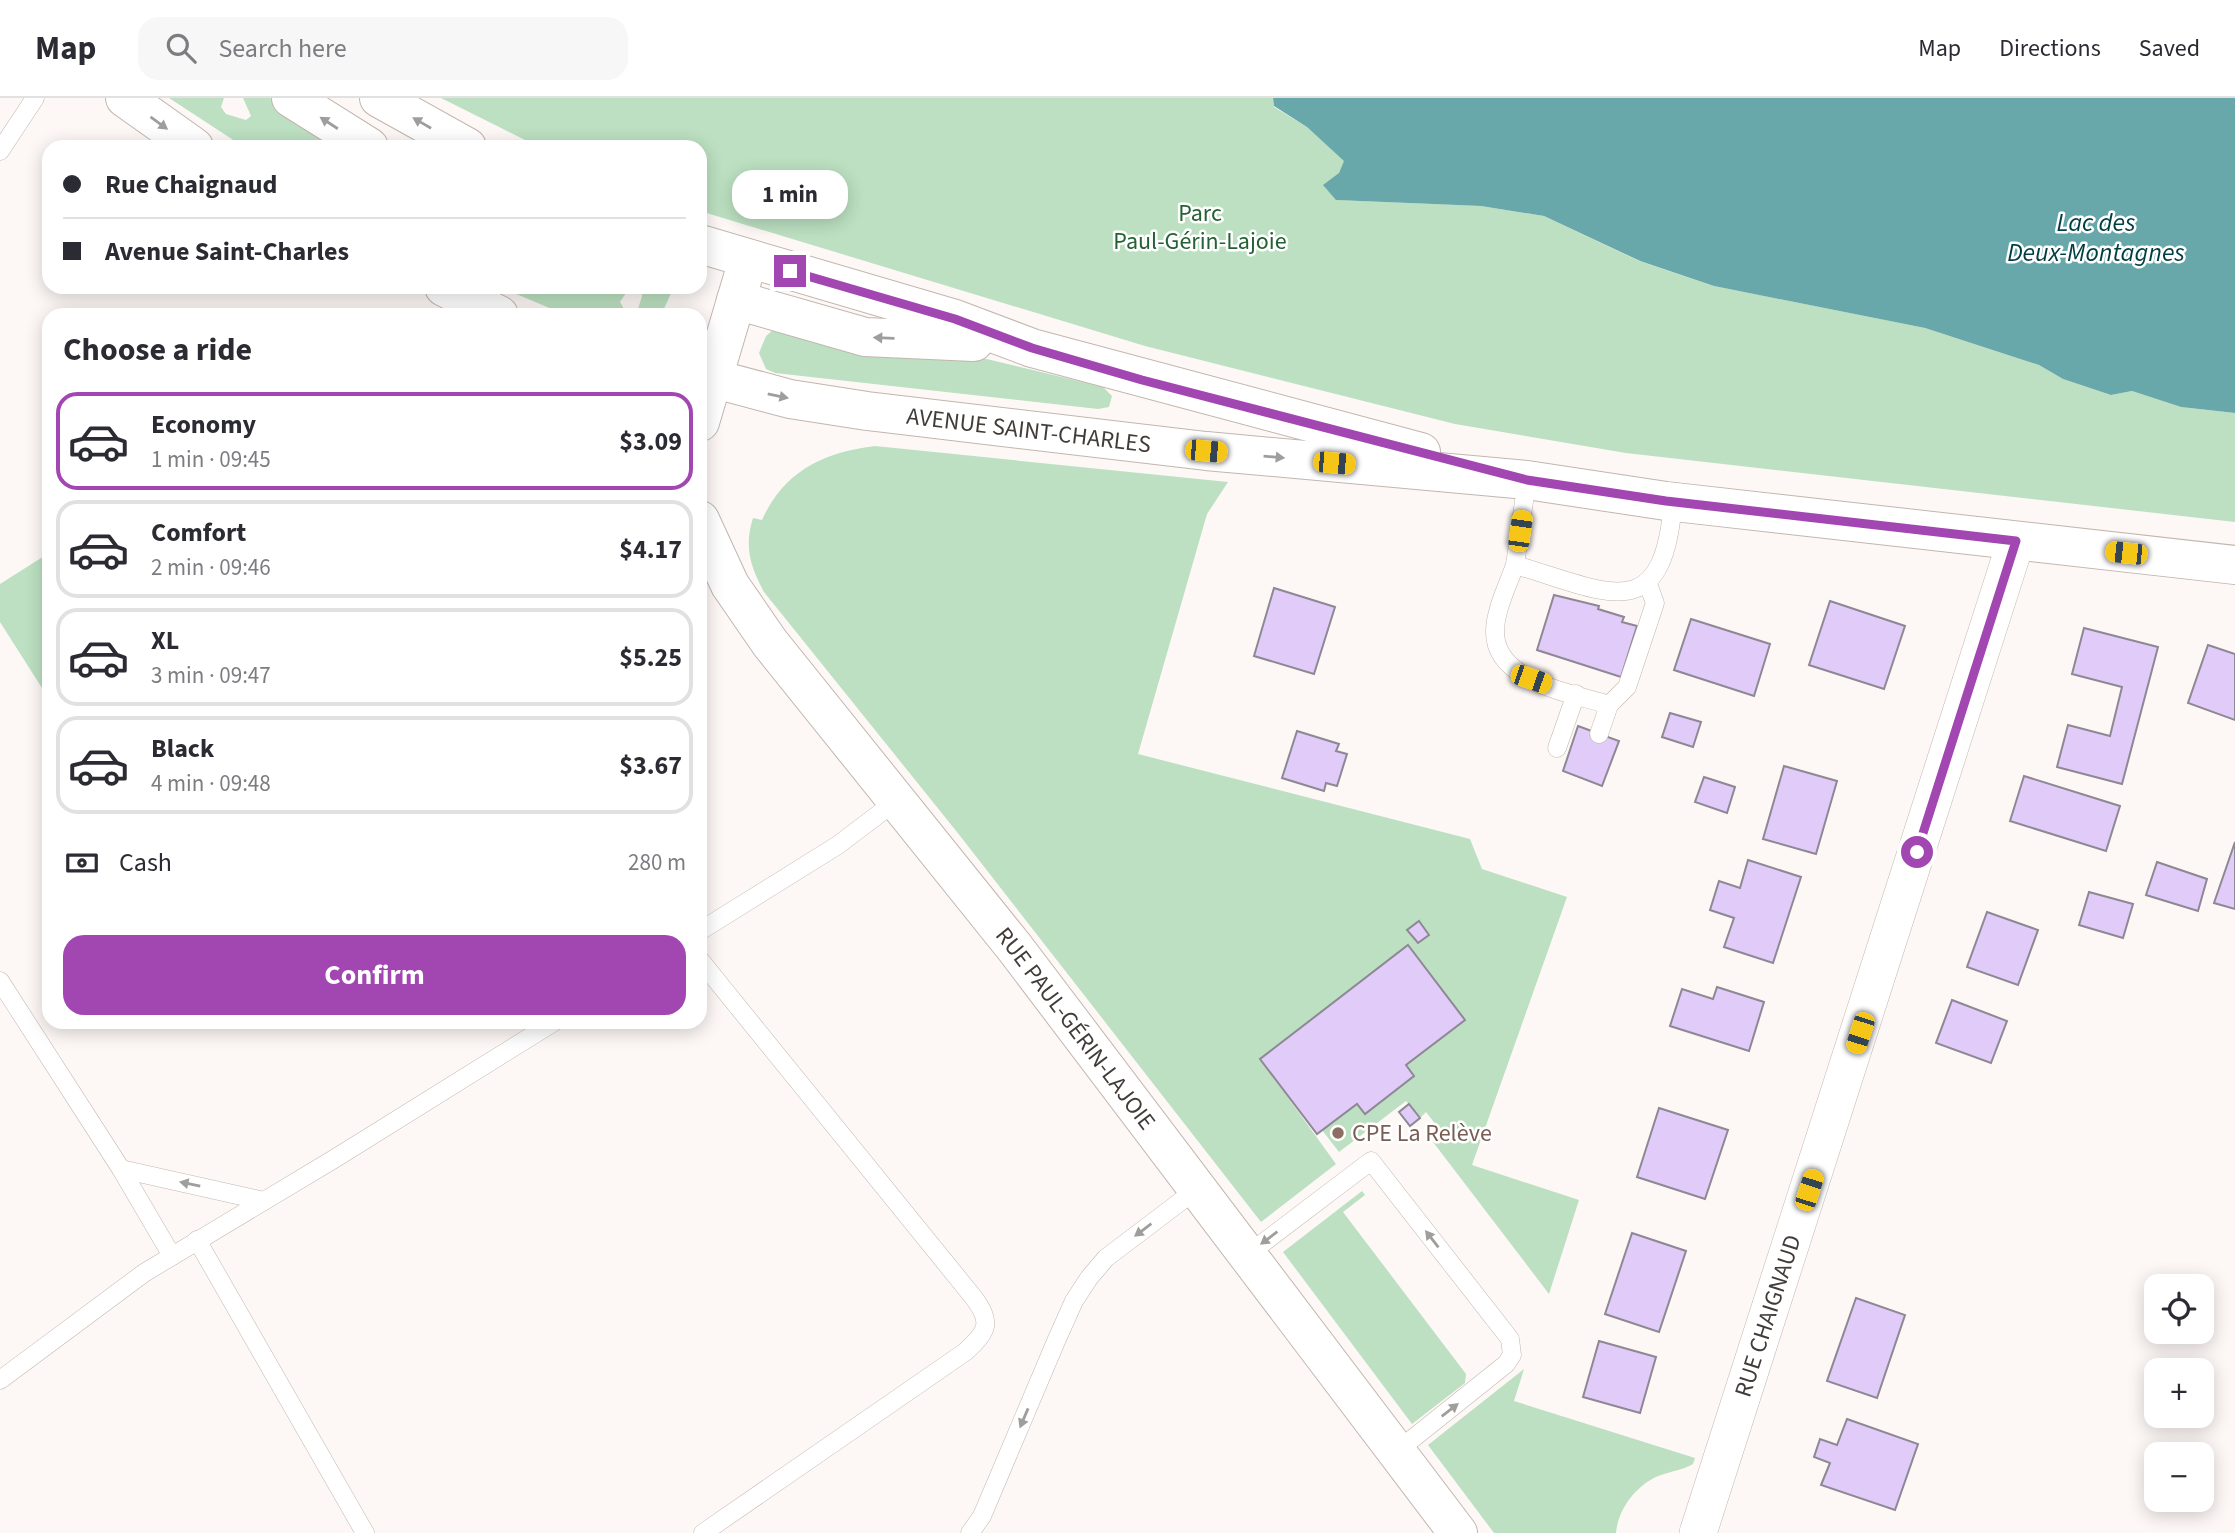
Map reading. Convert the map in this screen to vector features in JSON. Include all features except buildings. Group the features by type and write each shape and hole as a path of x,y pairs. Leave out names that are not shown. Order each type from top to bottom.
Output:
{"main road":[{"path":"125,98 184,140"},
{"path":"291,98 358,140"},
{"path":"379,98 454,140"},
{"name":"AVENUE SAINT-CHARLES","path":"707,246 955,319 1032,348 1527,480"},
{"path":"707,374 749,259"},
{"path":"458,294 485,308"},
{"path":"736,300 866,337 933,338 1032,348"},
{"name":"AVENUE SAINT-CHARLES","path":"707,377 790,399 867,411 1206,451 1527,480 1673,502 2235,565"},
{"name":"RUE PAUL-GÉRIN-LAJOIE","path":"707,538 715,558 749,614 1015,948 1458,1533"}],"street":[{"name":"RUE CHAIGNAUD","path":"1698,1533 2016,541"}],"lane":[{"path":"0,151 35,98"},
{"path":"1527,480 1515,565 1496,618 1497,644 1514,670 1609,705"},
{"path":"1515,565 1602,589 1623,592 1648,584 1659,569 1665,553 1673,502"},
{"path":"1599,734 1609,705 1627,687 1655,603 1648,584"},
{"path":"1557,748 1576,694"},
{"path":"707,927 838,845 897,801"},
{"path":"703,1533 965,1352 981,1338 986,1321 984,1311 974,1298 707,969"},
{"path":"0,981 121,1169 172,1256"},
{"path":"0,1380 144,1273 543,1029"},
{"path":"1247,1255 1371,1160 1510,1339 1512,1355 1506,1364 1396,1452"},
{"path":"121,1169 264,1201"},
{"path":"970,1533 982,1516 1068,1313 1089,1278 1107,1258 1197,1189"},
{"path":"197,1240 365,1533"}],"green space":[{"path":"169,98 224,98 221,107 226,114 246,120 251,116 243,98 270,98 335,140 233,140"},
{"name":"Parc Paul-Gérin-Lajoie","path":"441,98 1273,98 1274,107 1307,127 1345,161 1339,173 1336,200 1481,206 1544,216 1639,261 1714,286 1925,328 2039,365 2063,379 2111,395 2132,391 2181,407 2235,413 2235,522 1626,453 1455,424 1145,346 707,213 707,140 525,140"},
{"path":"516,294 625,294 620,302 622,308 550,308"},
{"path":"671,294 664,308 638,308 642,296"},
{"path":"773,330 970,355 1103,387 1112,396 1109,407 1098,409 775,373 766,369 759,353 766,336"},
{"path":"875,446 1228,482 1207,514 1138,754 1470,839 1482,869 1567,897 1472,1165 1579,1200 1549,1294 1433,1142 1443,1134 1426,1112 1420,1118 1406,1101 1339,1152 1322,1130 1357,1104 1414,1076 1406,1065 1465,1020 1408,945 1260,1059 1336,1164 1261,1222 759,583 749,547 753,518 762,520 782,489 808,467 839,453"},
{"path":"42,557 42,688 0,622 0,584"},
{"path":"1362,1191 1365,1195 1343,1212 1466,1374 1465,1383 1412,1424 1283,1252"},
{"path":"1524,1369 1514,1401 1695,1458 1693,1464 1661,1475 1637,1490 1625,1506 1616,1533 1494,1533 1428,1445"}],"water":[{"name":"Lac des Deux-Montagnes","path":"1273,98 2235,98 2235,413 2181,407 2132,391 2111,395 2063,379 2039,365 1925,328 1714,286 1640,261 1544,216 1481,206 1336,200 1323,185 1339,173 1344,161 1307,127 1274,106"}],"place":[{"name":"CPE La Relève","path":"1338,1133"}],"route":[{"path":"790,271 955,319 1032,348 1142,380 1527,480 1666,501 2016,541 2005,584 1917,852"}]}
